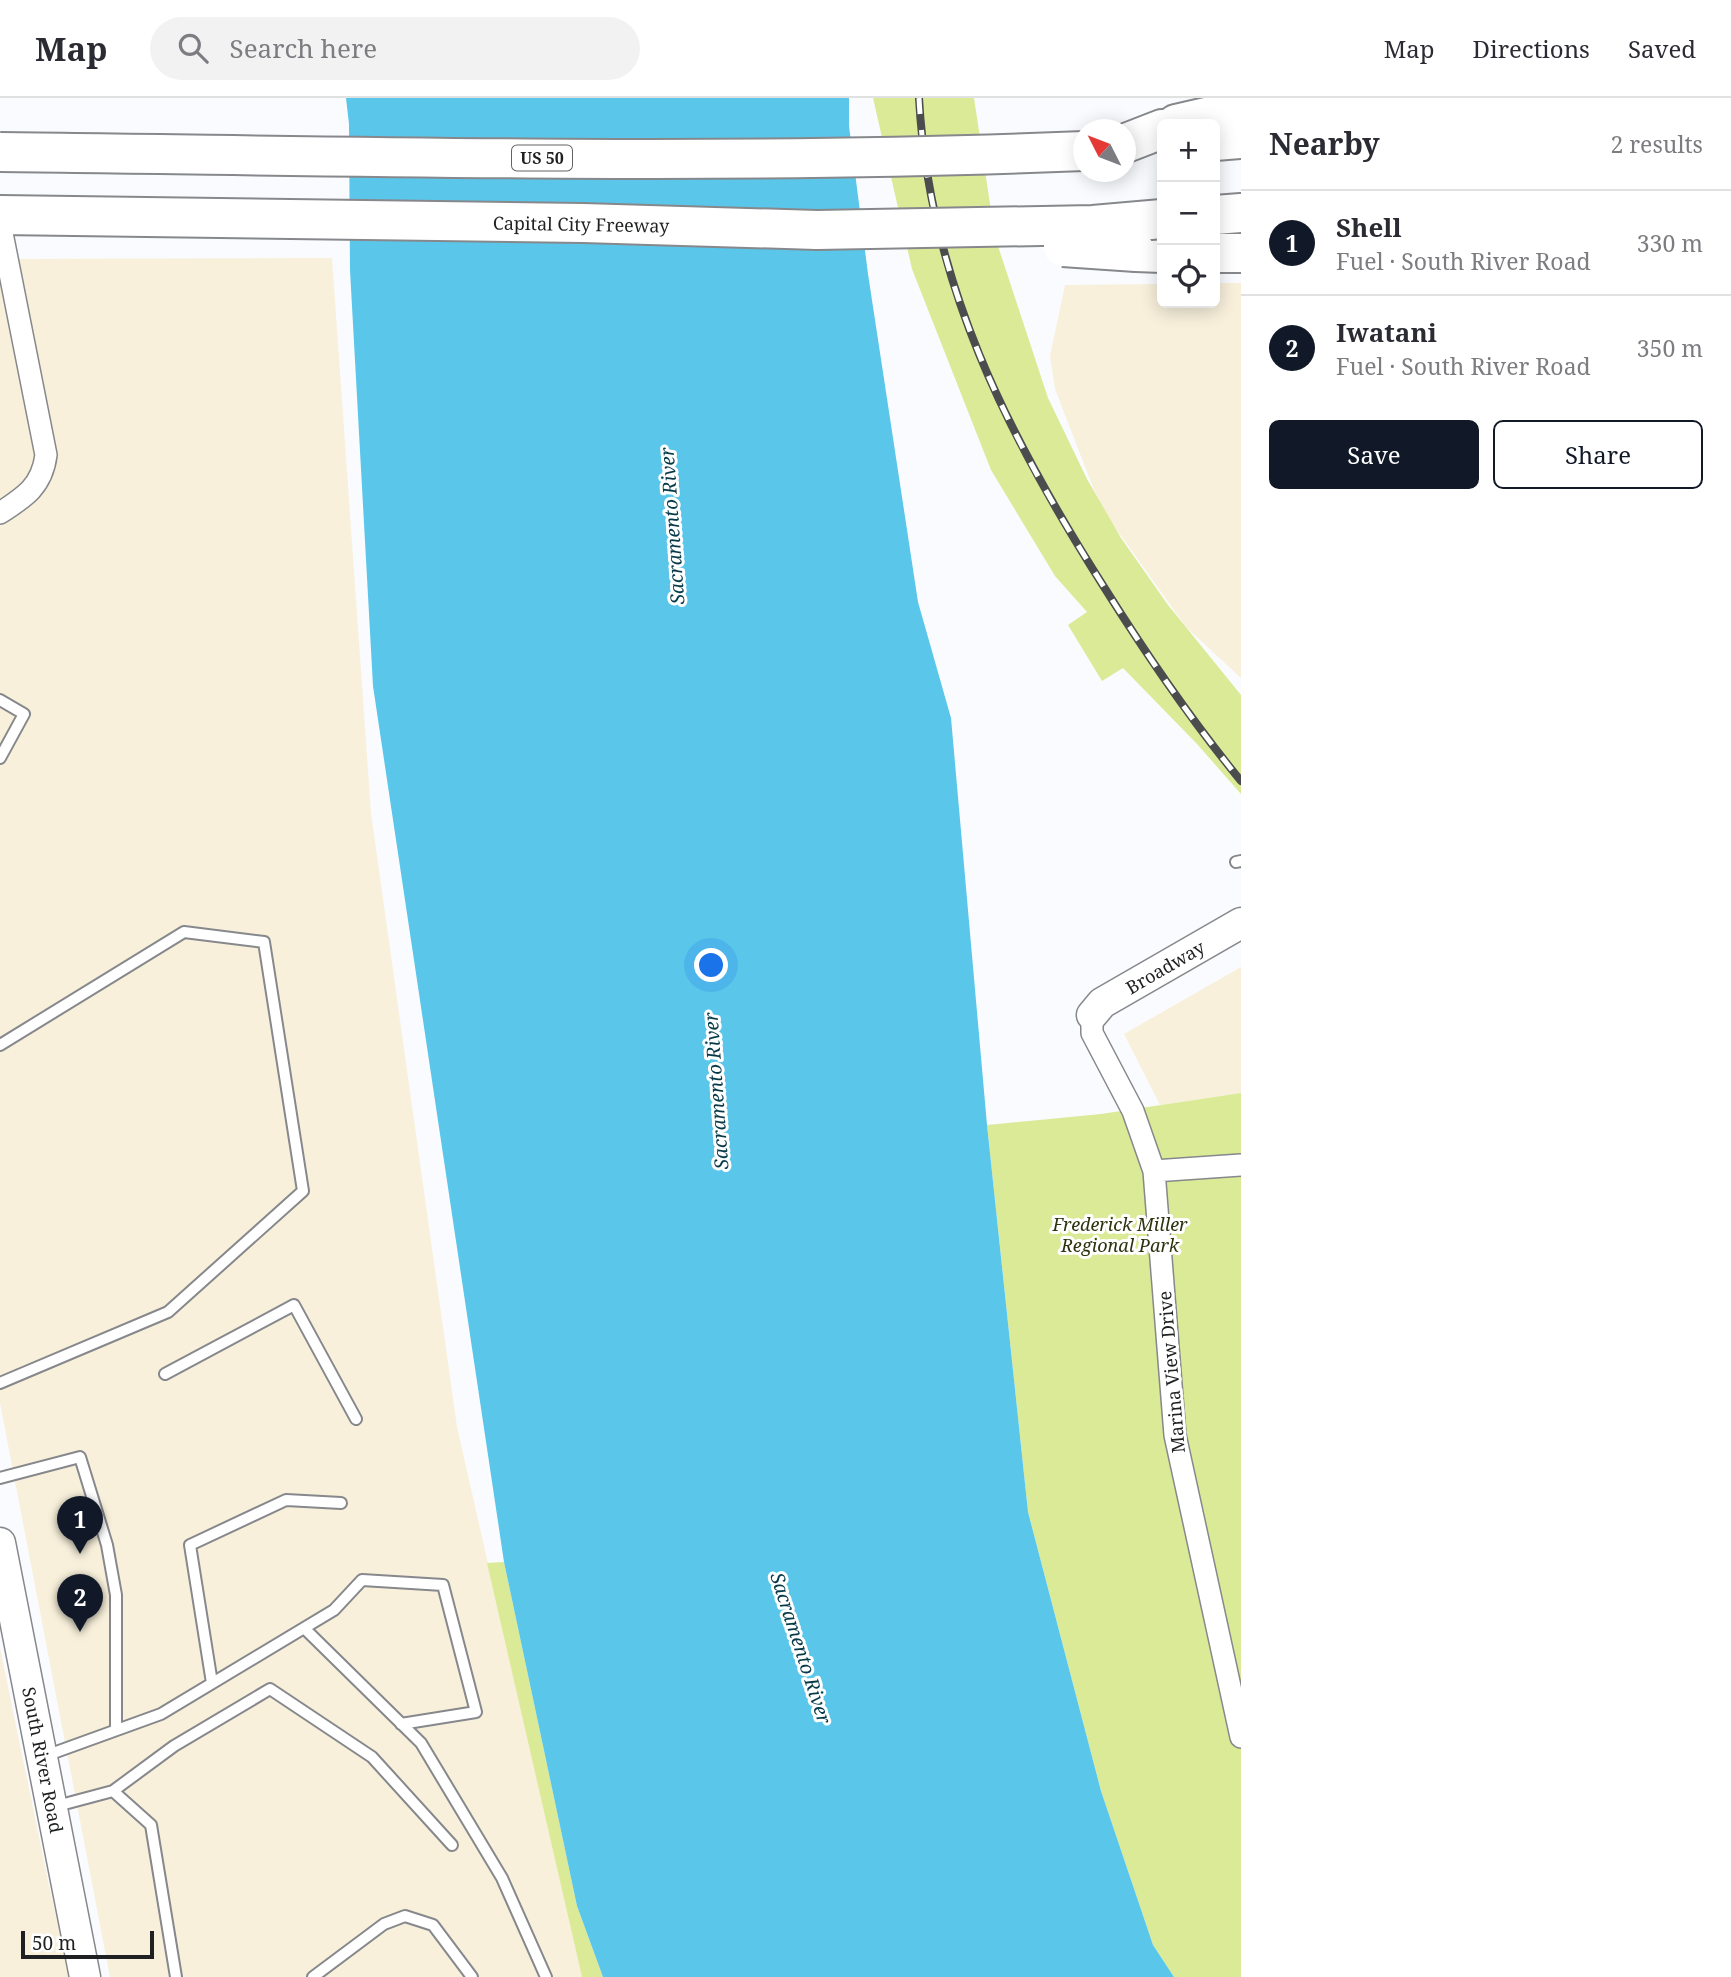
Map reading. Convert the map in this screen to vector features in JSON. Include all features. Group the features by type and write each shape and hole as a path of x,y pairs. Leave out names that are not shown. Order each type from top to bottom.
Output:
{"highway":[{"path":"1198,119 1241,109"},
{"path":"1136,138 1157,131"},
{"path":"1220,141 1241,139"},
{"path":"1136,148 1157,146"},
{"name":"US 50","path":"0,152 702,159 1073,152"},
{"path":"1220,215 1241,213"},
{"name":"Capital City Freeway","path":"0,215 583,223 817,230 1093,225 1157,219"},
{"path":"817,230 1157,253"},
{"path":"1220,253 1241,253"}],"street":[{"path":"0,223 46,455 44,471 36,488 0,513"},
{"name":"Broadway","path":"1092,1015 1102,1003 1241,923"},
{"name":"Marina View Drive","path":"1092,1015 1092,1033 1133,1111 1154,1171 1177,1447 1241,1737"},
{"path":"1154,1171 1241,1165"},
{"name":"South River Road","path":"0,1543 85,1977"}],"lane":[{"path":"0,700 24,714 0,758"},
{"path":"0,1045 184,932 264,942 303,1191 168,1312 0,1383"},
{"path":"165,1374 294,1305 356,1419"},
{"path":"0,1478 80,1457 107,1545 116,1595 116,1730"},
{"path":"212,1683 190,1545 286,1500 341,1503"},
{"path":"42,1757 161,1714 334,1610 362,1580 443,1585 476,1713 401,1724"},
{"path":"304,1628 421,1743 502,1878 546,1977"},
{"path":"52,1807 113,1791 174,1746 270,1689 372,1757 452,1845"},
{"path":"113,1791 151,1825 176,1977"},
{"path":"313,1977 384,1924 405,1916 433,1925 472,1977"}],"shaded area":[{"path":"332,258 371,813 457,1427 582,1977 110,1977 0,1403 0,259"},
{"path":"1220,283 1241,283 1241,678 1186,627 1109,519 1094,490 1055,389 1050,356 1065,285 1157,284 1157,308 1220,308"},
{"path":"1241,967 1241,1093 1160,1105 1124,1034"},
{"path":"0,1648 50,1890 71,1977 0,1977"}],"green space":[{"path":"873,98 974,98 995,237 1048,398 1087,479 1121,538 1168,605 1241,695 1241,794 1123,668 1102,681 1068,625 1087,612 1055,576 991,470 912,269"},
{"name":"Frederick Miller Regional Park","path":"1241,1093 1241,1977 1174,1977 1153,1945 1101,1791 1028,1512 987,1125 1101,1114"},
{"path":"504,1562 577,1906 603,1977 582,1977 487,1563"}],"water":[{"name":"Sacramento River","path":"346,98 849,98 849,126 868,274 918,602 951,718 987,1125 1028,1512 1101,1791 1153,1945 1174,1977 603,1977 577,1906 504,1562 373,686 350,270 349,124"}],"railway":[{"path":"919,98 926,165 939,230 957,293 979,354 1006,414 1036,473 1120,612 1187,710 1241,781"}],"place":[{"name":"Shell","path":"80,1554"},
{"name":"Iwatani","path":"80,1632"}]}
